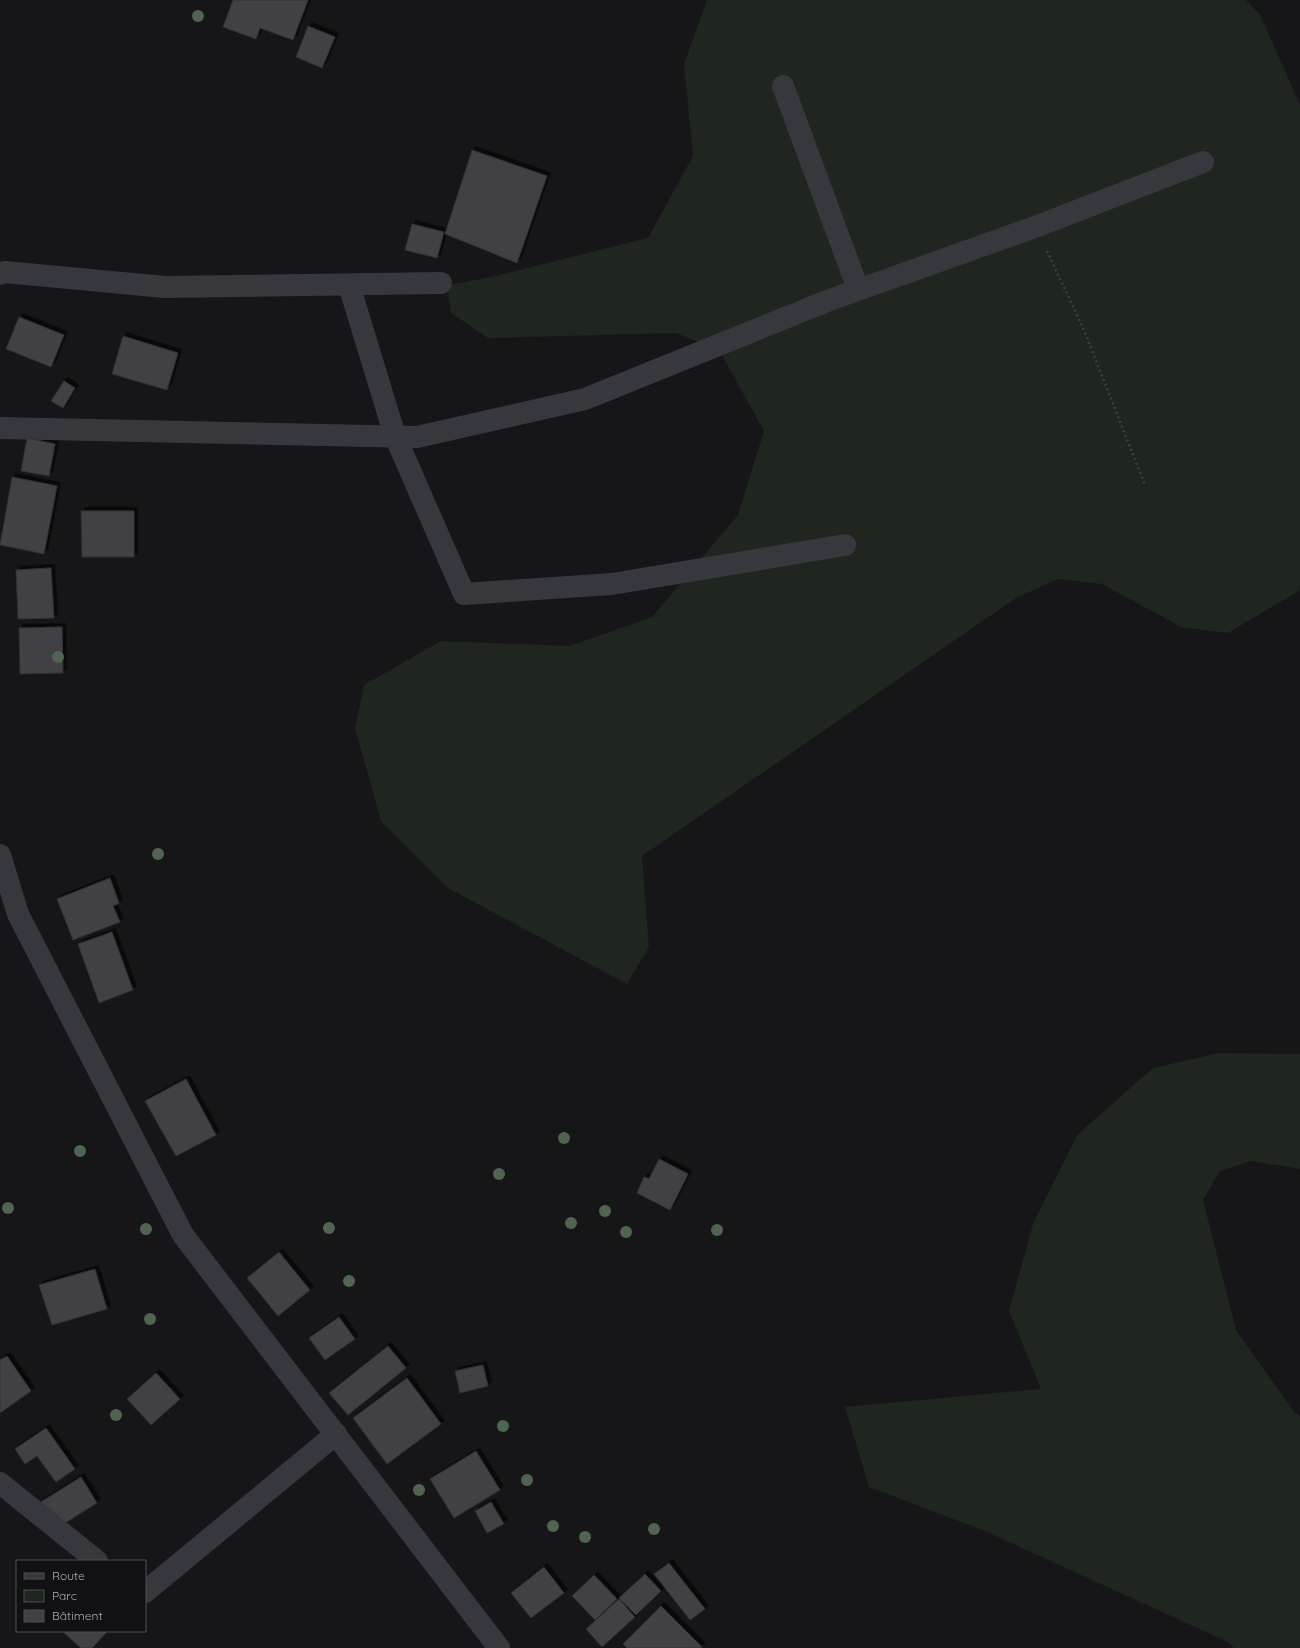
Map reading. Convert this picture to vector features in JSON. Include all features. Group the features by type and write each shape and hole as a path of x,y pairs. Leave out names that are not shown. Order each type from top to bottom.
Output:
{"street":[{"path":"783,86 858,290"},
{"path":"0,428 417,437 585,399 858,290 1035,227 1203,162"},
{"path":"0,274 5,272 165,287 441,283"},
{"path":"349,285 395,436 464,594 612,584 845,545"},
{"path":"0,855 18,914 183,1235 499,1648"},
{"path":"146,1591 336,1434"},
{"path":"0,1483 96,1560"}],"path":[{"path":"1035,227 1084,330 1145,485"}],"green space":[{"path":"707,0 1246,0 1260,15 1300,104 1300,590 1228,633 1181,627 1102,584 1058,579 1016,598 642,856 649,947 627,984 448,888 381,821 355,728 364,685 441,641 570,646 652,617 738,515 764,431 719,350 676,333 488,338 451,313 447,285 492,277 648,238 693,156 684,64"},
{"path":"1219,1053 1300,1054 1300,1169 1251,1161 1220,1171 1203,1200 1236,1330 1294,1412 1300,1416 1300,1648 1234,1648 1228,1642 985,1531 869,1487 845,1407 1041,1389 1009,1311 1033,1224 1078,1134 1153,1068"}],"building":[{"path":"233,0 308,0 293,40 260,28 256,39 223,27"},
{"path":"308,26 335,37 322,68 296,57"},
{"path":"472,150 547,176 517,263 445,234"},
{"path":"412,224 444,232 437,258 405,250"},
{"path":"19,317 64,335 51,367 6,349"},
{"path":"123,336 178,353 167,390 112,374"},
{"path":"64,381 75,388 63,408 51,401"},
{"path":"27,438 55,444 49,476 21,471"},
{"path":"12,477 57,486 44,554 0,545"},
{"path":"81,511 134,511 134,557 82,557"},
{"path":"51,568 54,618 18,619 16,570"},
{"path":"62,627 63,673 20,674 19,628"},
{"path":"110,878 119,903 113,906 120,922 73,940 57,899"},
{"path":"112,932 133,990 99,1003 78,944"},
{"path":"186,1079 216,1135 176,1156 145,1101"},
{"path":"659,1159 688,1174 670,1210 637,1193 644,1177 649,1179"},
{"path":"279,1252 310,1290 278,1316 247,1278"},
{"path":"95,1269 107,1309 52,1325 39,1285"},
{"path":"339,1317 355,1339 325,1360 309,1338"},
{"path":"388,1346 406,1368 348,1415 329,1393"},
{"path":"7,1356 31,1391 0,1413 0,1360"},
{"path":"483,1365 488,1386 460,1393 455,1371"},
{"path":"156,1373 180,1399 151,1425 127,1399"},
{"path":"407,1378 441,1424 387,1464 353,1418"},
{"path":"46,1428 75,1469 56,1482 37,1456 25,1464 15,1449"},
{"path":"476,1451 500,1490 454,1518 430,1479"},
{"path":"81,1477 97,1503 57,1528 41,1502"},
{"path":"491,1502 504,1524 487,1533 475,1511"},
{"path":"669,1563 705,1609 690,1620 654,1574"},
{"path":"544,1567 564,1593 531,1618 511,1593"},
{"path":"645,1574 661,1591 636,1615 619,1598"},
{"path":"594,1575 617,1599 595,1620 572,1596"},
{"path":"619,1599 635,1617 602,1647 586,1629"},
{"path":"661,1606 702,1647 701,1648 627,1648 623,1644"},
{"path":"63,1632 107,1632 92,1648 81,1648"}]}
